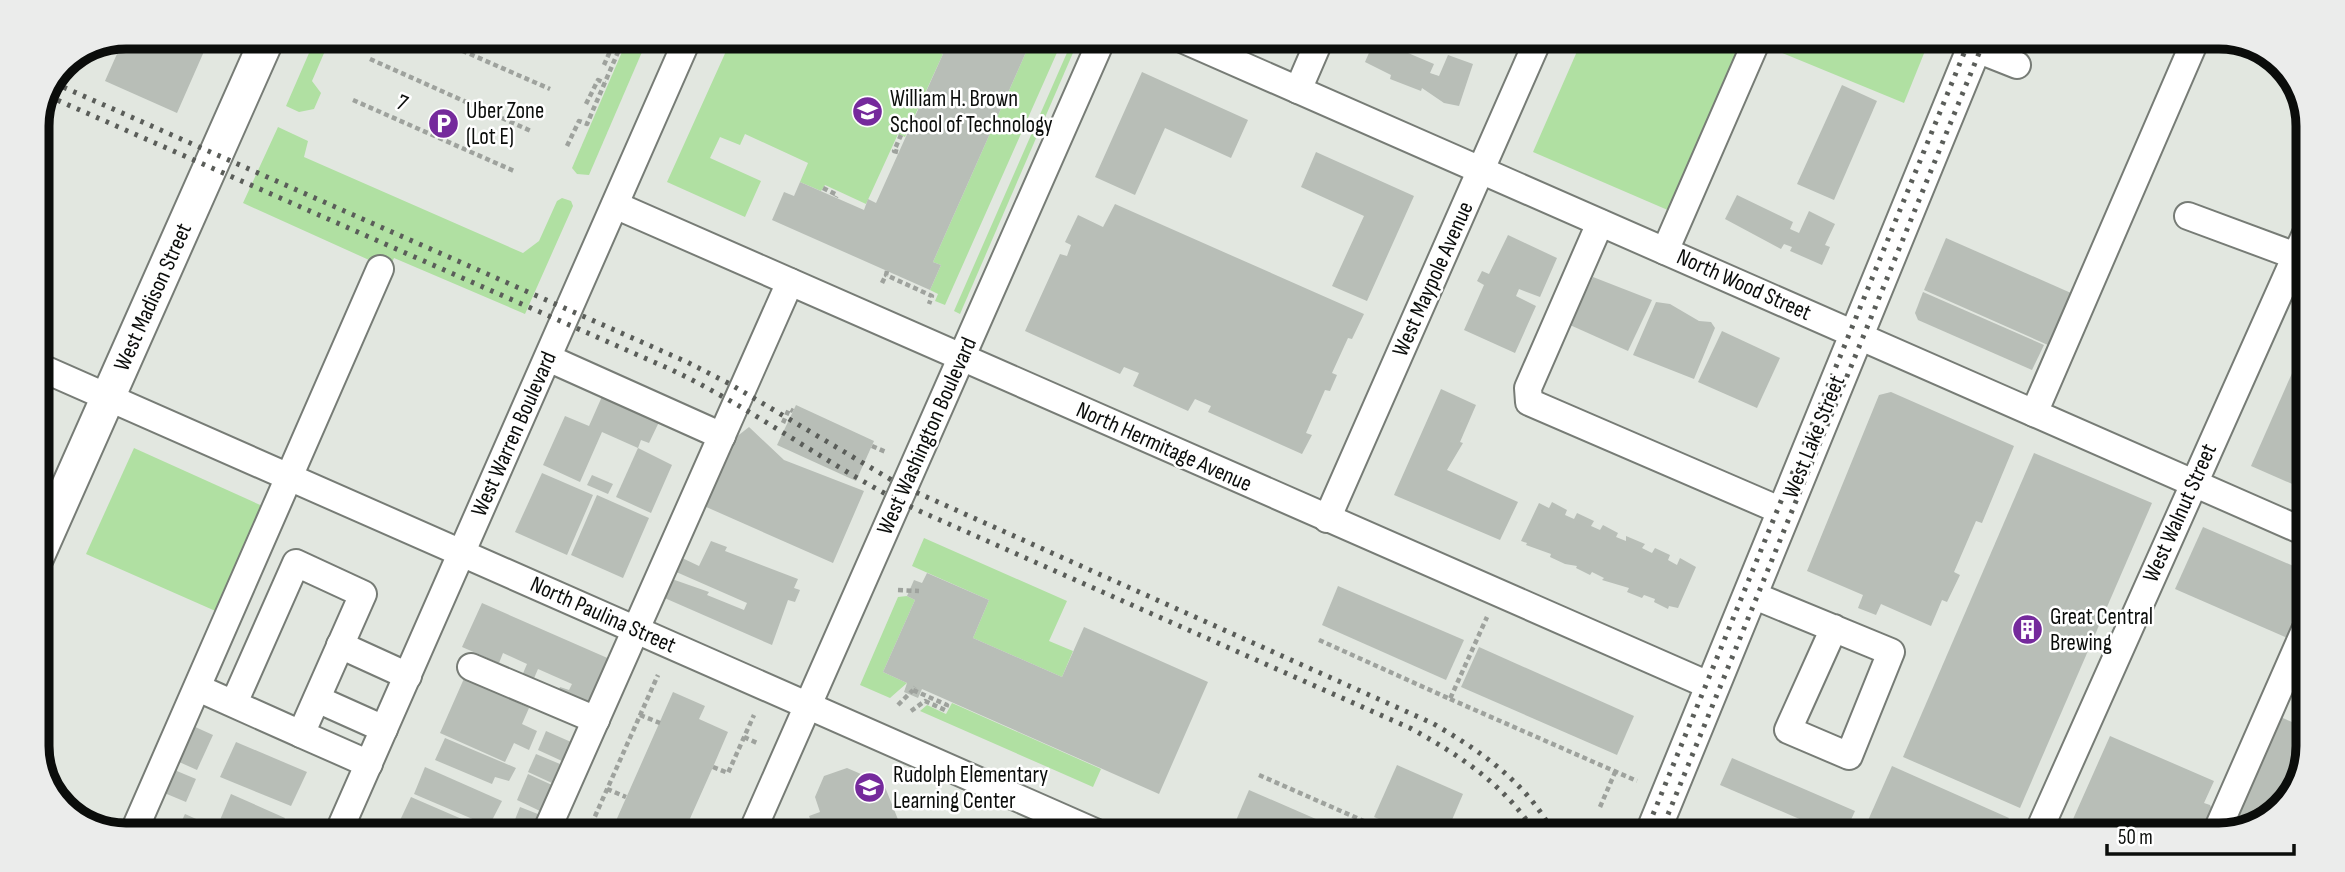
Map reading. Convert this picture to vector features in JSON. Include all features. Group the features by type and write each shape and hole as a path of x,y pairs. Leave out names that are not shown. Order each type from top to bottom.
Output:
{"main road":[{"name":"West Madison Street","path":"49,530 258,49"},
{"name":"West Lake Street","path":"1657,823 1973,49"}],"street":[{"name":"West Warren Boulevard","path":"343,823 683,49"},
{"name":"West Washington Boulevard","path":"756,823 1098,49"},
{"name":"North Wood Street","path":"1205,49 2296,528"},
{"path":"1298,90 1316,49"},
{"name":"West Maypole Avenue","path":"1327,519 1534,49"},
{"path":"1665,251 1753,49"},
{"path":"1985,49 2017,65"},
{"path":"2034,413 2193,49"},
{"name":"North Hermitage Avenue","path":"615,205 1713,687"},
{"path":"2188,216 2296,256"},
{"path":"1600,223 1528,388 1529,402 1784,512"},
{"name":"West Walnut Street","path":"2042,823 2296,256"},
{"path":"138,823 380,269"},
{"path":"550,823 790,282"},
{"path":"548,358 722,436"},
{"name":"North Paulina Street","path":"49,371 1074,823"},
{"path":"234,704 296,563 363,594 302,734"},
{"path":"1750,594 1834,628 1891,652 1849,756 1788,730 1834,628"},
{"path":"228,617 265,633"},
{"path":"340,645 408,676"},
{"path":"2220,823 2296,650"},
{"path":"214,651 250,667"},
{"path":"471,667 596,720"},
{"path":"198,688 369,764"},
{"path":"317,699 384,729"}],"path":[{"path":"458,49 550,89"},
{"path":"604,65 611,49"},
{"path":"567,146 579,121 587,124 619,49"},
{"path":"370,59 531,131"},
{"path":"586,104 598,80 605,83"},
{"name":"7","path":"353,100 514,171"},
{"path":"898,152 894,151 901,135"},
{"path":"823,188 837,195 836,197"},
{"path":"882,283 887,273 932,296 929,304"},
{"path":"783,423 789,409 793,411"},
{"path":"872,446 886,452"},
{"path":"898,590 919,592"},
{"path":"1450,699 1487,617"},
{"path":"1319,640 1637,781"},
{"path":"592,823 658,675"},
{"path":"898,705 914,688 947,705 945,710 925,701 911,711"},
{"path":"640,715 660,723"},
{"path":"713,767 728,773 754,715"},
{"path":"744,737 757,743"},
{"path":"1600,807 1616,771"},
{"path":"1259,775 1368,823"},
{"path":"607,789 626,797"}],"green space":[{"path":"311,49 326,49 312,81 321,93 314,109 299,112 286,106"},
{"path":"623,49 643,49 589,175 577,174 572,168"},
{"path":"727,49 932,49 943,54 905,137 898,134 866,204 825,185 821,191 800,182 808,163 745,134 740,145 720,137 710,158 761,181 745,217 667,182"},
{"path":"1037,49 1059,49 945,305 935,301 938,294 930,290 941,265 933,262 1027,50 1035,53"},
{"path":"1069,49 1075,49 960,314 954,311"},
{"path":"1578,49 1742,49 1670,211 1533,152"},
{"path":"1772,49 1926,49 1904,103"},
{"path":"278,127 308,141 304,157 523,253 539,241 557,201 562,198 571,201 573,206 525,314 394,258 389,269 243,203"},
{"path":"134,448 267,508 220,613 86,554"},
{"path":"924,538 1067,601 1049,641 1073,651 1062,677 973,638 989,600 912,566"},
{"path":"907,596 915,600 883,672 907,683 890,698 860,685 898,597"},
{"path":"952,703 1101,769 1093,787 920,711 927,705 946,714"}],"building":[{"path":"119,49 205,49 177,113 105,81"},
{"path":"931,49 1037,49 1035,53 1027,50 933,262 941,265 930,290 772,220 784,192 794,196 800,182 864,210 868,199 876,203 943,54"},
{"path":"1371,49 1399,49 1434,64 1430,73 1439,76 1448,55 1473,64 1459,106 1444,103 1422,88 1421,91 1390,79 1391,75 1365,62"},
{"path":"1142,72 1248,120 1231,158 1165,128 1135,195 1095,177"},
{"path":"1842,85 1877,101 1834,200 1797,184"},
{"path":"1316,152 1414,196 1367,301 1332,286 1364,216 1301,187"},
{"path":"1737,195 1793,222 1790,229 1799,233 1809,211 1835,224 1825,245 1830,247 1822,265 1790,251 1792,247 1784,244 1781,249 1725,219"},
{"path":"1115,204 1364,314 1352,339 1348,338 1332,373 1337,375 1330,391 1325,390 1306,433 1312,435 1302,454 1208,412 1211,406 1195,399 1188,411 1133,386 1139,373 1124,367 1120,374 1025,331 1060,254 1067,256 1071,245 1065,242 1078,215 1103,227"},
{"path":"1508,235 1557,258 1540,297 1519,289 1516,296 1536,306 1515,353 1464,330 1484,285 1477,281 1482,271 1489,274"},
{"path":"1946,238 2071,293 2048,345 1924,290"},
{"path":"1593,277 1652,300 1628,351 1570,325"},
{"path":"1923,292 2044,345 2032,370 1918,320 1915,313"},
{"path":"1656,302 1670,304 1699,321 1711,322 1715,328 1694,379 1633,355"},
{"path":"1722,331 1780,358 1757,408 1698,382"},
{"path":"2296,364 2296,486 2251,466"},
{"path":"1441,389 1476,405 1460,442 1463,443 1447,470 1518,502 1500,540 1394,495"},
{"path":"604,392 659,422 649,443 641,440 638,448 602,432 580,482 543,465 565,416 589,426"},
{"path":"1891,392 2014,446 1982,523 1976,521 1954,572 1960,575 1947,602 1942,600 1931,626 1881,604 1876,615 1858,608 1863,595 1807,571 1879,395"},
{"path":"796,405 874,441 856,481 777,445"},
{"path":"749,427 784,460 864,491 833,563 704,506 735,438"},
{"path":"638,448 672,465 651,513 616,497"},
{"name":"Great Central Brewing","path":"2034,453 2152,503 2020,808 1903,757"},
{"path":"542,473 593,495 567,555 515,532"},
{"path":"592,475 613,484 608,494 587,485"},
{"path":"597,495 649,518 623,578 571,555"},
{"path":"1552,502 1567,510 1565,515 1574,519 1577,513 1594,521 1591,526 1600,530 1603,525 1618,533 1616,537 1626,541 1626,536 1645,544 1642,548 1652,553 1655,548 1670,555 1668,560 1677,565 1680,558 1696,567 1678,608 1669,606 1668,609 1654,602 1655,599 1644,595 1642,598 1627,592 1629,588 1602,580 1604,578 1592,572 1590,575 1576,568 1577,566 1565,564 1550,557 1551,554 1521,541 1539,503 1549,508"},
{"path":"2203,527 2296,567 2296,631 2292,640 2175,589"},
{"path":"711,541 727,547 725,551 798,579 794,588 800,590 795,602 788,600 772,645 660,596 669,578 709,592 707,595 744,610 747,603 674,571 680,557 699,566"},
{"path":"927,573 989,600 973,638 1062,677 1084,627 1208,682 1159,794 922,689 918,698 904,692 907,683 883,672 915,600 907,596 914,580 922,583"},
{"path":"1338,586 1464,640 1446,680 1322,625"},
{"path":"482,603 612,660 591,707 558,693 560,687 569,690 572,684 538,669 532,683 521,678 527,664 503,653 499,663 462,647"},
{"path":"1479,647 1634,716 1617,755 1461,687"},
{"path":"466,674 498,688 495,692 529,708 522,724 537,731 529,750 514,743 505,762 440,733"},
{"path":"673,692 705,706 699,719 728,732 688,823 615,823"},
{"path":"2278,716 2296,724 2295,761 2286,784 2266,807 2253,815 2231,822"},
{"path":"193,726 213,735 197,770 177,761"},
{"path":"546,731 571,742 562,761 538,750"},
{"path":"2110,736 2214,781 2204,803 2210,805 2214,814 2210,823 2071,823"},
{"path":"445,738 516,768 509,781 495,777 492,784 435,760"},
{"path":"236,742 307,772 291,806 220,777"},
{"path":"536,754 560,764 552,783 528,772"},
{"path":"1732,758 1855,811 1848,823 1809,823 1720,785"},
{"path":"1397,765 1463,794 1451,823 1389,823 1374,817"},
{"path":"1892,766 2009,818 2007,823 1867,823"},
{"path":"425,767 502,801 491,823 482,823 414,794"},
{"path":"847,768 868,777 874,792 885,787 899,823 812,823 809,816 820,812 815,797 824,776"},
{"path":"172,769 196,779 186,802 162,792"},
{"path":"528,774 552,785 540,811 517,800"},
{"path":"1249,790 1325,823 1235,823"},
{"path":"231,794 285,818 283,823 225,823 220,820"},
{"path":"411,797 471,823 399,823"},
{"path":"520,807 543,816 540,823 514,823"},
{"path":"185,814 205,823 181,823"}],"railway":[{"path":"1649,823 1966,49"},
{"path":"1664,823 1981,49"},
{"path":"61,86 687,362 730,384 900,485 1432,723 1501,770 1530,799 1547,823"},
{"path":"54,99 672,370 734,403 853,476 915,509 1410,728 1447,749 1480,773 1496,786 1528,823"}],"place":[{"name":"William H. Brown School of Technology","path":"867,112"},
{"name":"Uber Zone (Lot E)","path":"443,124"},
{"name":"Great Central Brewing","path":"2027,630"},
{"name":"Rudolph Elementary Learning Center","path":"870,788"}]}
